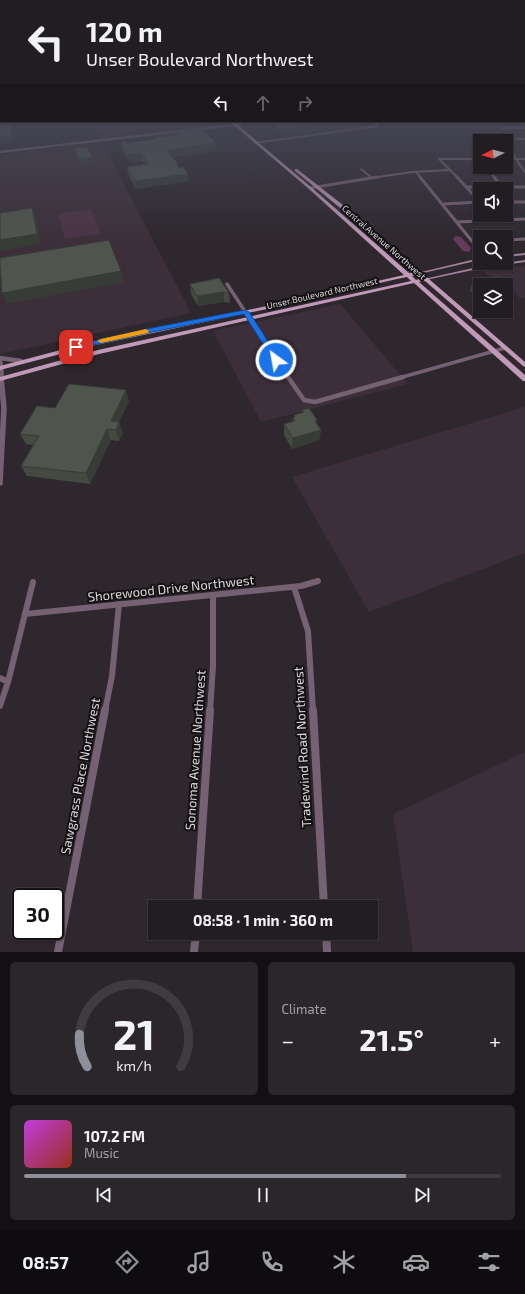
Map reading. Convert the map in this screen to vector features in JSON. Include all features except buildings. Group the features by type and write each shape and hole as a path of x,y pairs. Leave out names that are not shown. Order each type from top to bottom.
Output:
{"main road":[{"name":"Central Avenue Northwest","path":"269,154 310,188 525,379"},
{"path":"277,154 318,187 525,365"},
{"path":"513,255 525,254"},
{"path":"419,273 473,261"},
{"path":"426,279 473,269 525,261"},
{"name":"Unser Boulevard Northwest","path":"1,368 21,361 99,341 245,312 419,273"},
{"name":"Unser Boulevard Northwest","path":"0,378 98,352 426,279"},
{"path":"340,298 365,297 411,287 426,291"}],"street":[{"path":"515,154 515,159 525,172"},
{"path":"473,159 440,159 473,194"},
{"path":"515,159 525,159"},
{"path":"361,169 372,178"},
{"path":"310,188 416,172 450,170"},
{"path":"416,172 472,241"},
{"path":"492,174 498,182"},
{"path":"513,186 525,186"},
{"path":"466,187 473,187"},
{"path":"443,204 473,202"},
{"path":"513,202 525,202"},
{"path":"457,222 525,219"},
{"path":"513,240 525,239"},
{"path":"227,284 301,397 309,402 322,400 505,348"},
{"path":"0,483 3,434 0,359 21,361"},
{"name":"Shorewood Drive Northwest","path":"25,614 294,587 318,581"},
{"path":"0,706 8,682 33,582"},
{"name":"Tradewind Road Northwest","path":"294,587 308,631 324,900"},
{"name":"Sonoma Avenue Northwest","path":"197,900 213,666 213,595"},
{"name":"Sawgrass Place Northwest","path":"58,952 112,676 120,604"},
{"path":"0,678 8,682"},
{"path":"0,685 8,682"},
{"path":"194,952 195,940"},
{"path":"326,940 327,952"}],"shaded area":[{"path":"108,154 191,313 0,354 0,155"},
{"path":"91,209 101,233 65,239 58,214"},
{"path":"456,236 461,237 471,248 469,252 463,251 453,239"},
{"path":"525,266 525,298 520,298 513,293 513,278 492,278 481,270 513,270 513,267"},
{"path":"340,304 408,384 261,422 213,331"},
{"path":"525,407 525,553 369,612 292,477"},
{"path":"525,752 525,952 413,952 393,814"}],"slow traffic":[{"path":"101,341 146,331"}],"route":[{"path":"76,347 152,330 245,312 276,360"}]}
